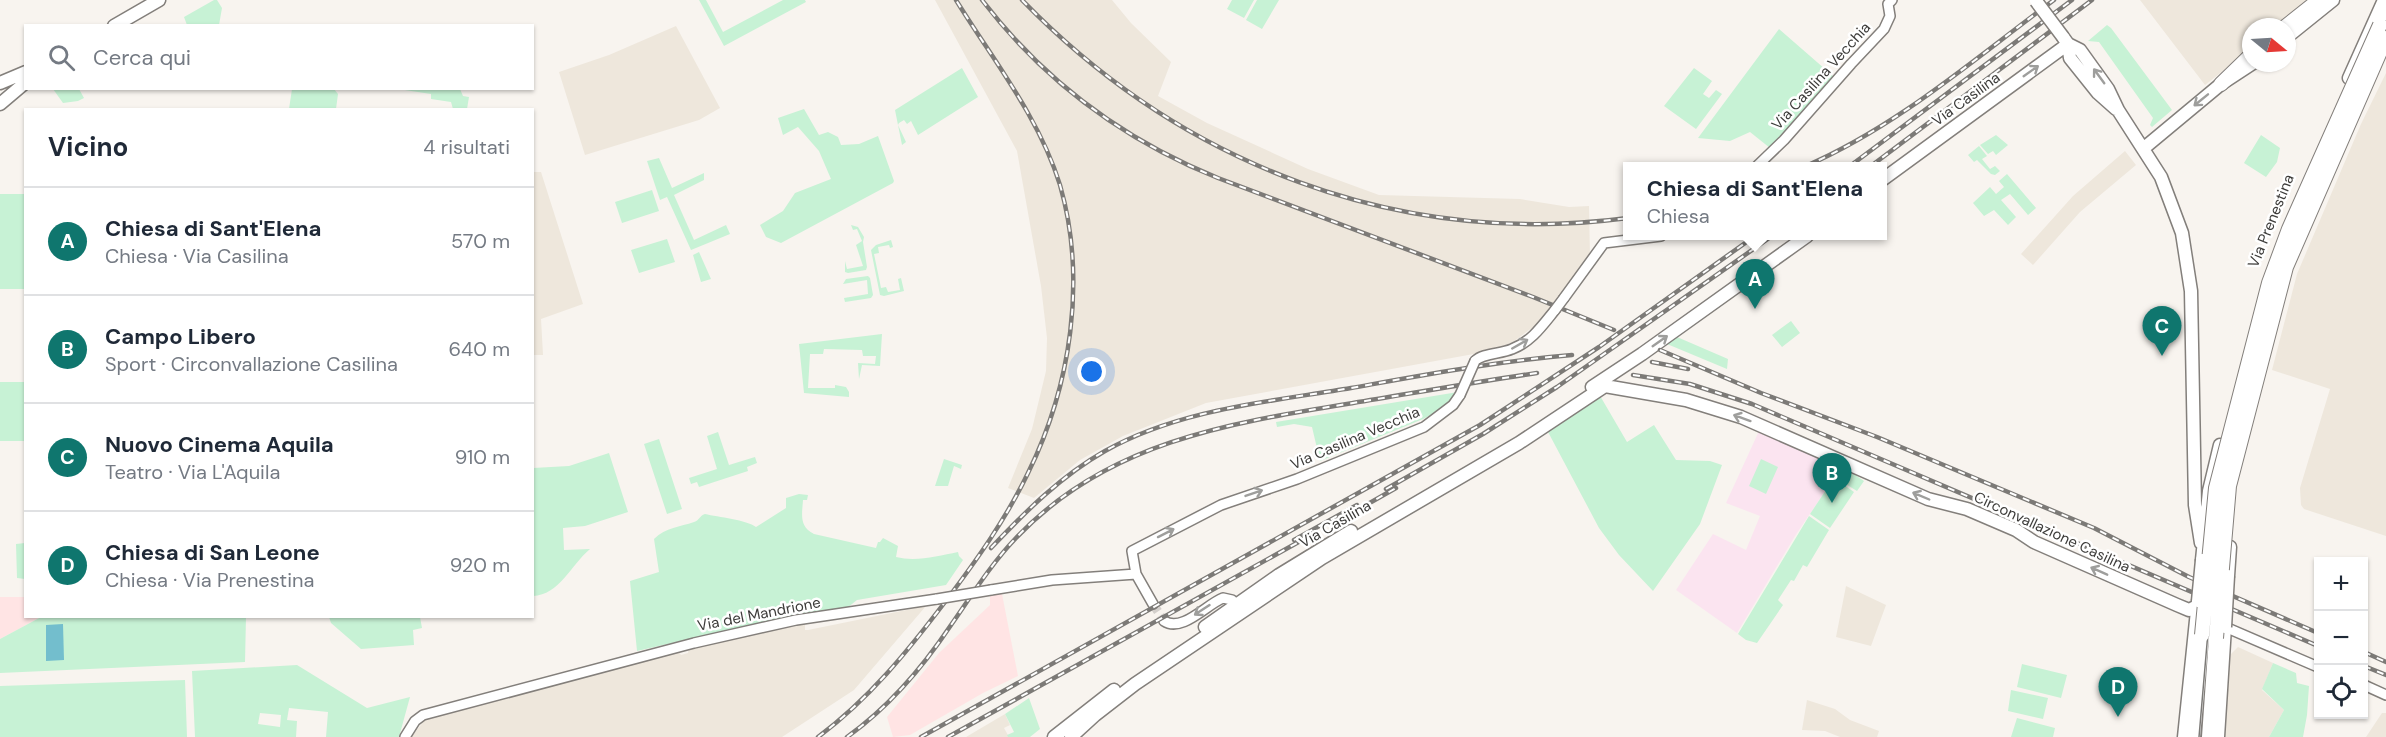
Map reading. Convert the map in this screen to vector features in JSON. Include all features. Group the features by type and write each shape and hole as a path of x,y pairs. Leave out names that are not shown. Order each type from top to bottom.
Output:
{"highway":[{"path":"2296,18 2319,0"},
{"path":"2193,737 2216,488 2269,283 2293,219 2386,14"},
{"path":"2209,737 2227,501 2231,476 2286,267 2386,38"},
{"path":"2221,84 2242,64"}],"main road":[{"path":"117,24 159,0"},
{"path":"2036,0 2065,40 2070,58 2098,93 2118,110 2144,148 2166,188 2186,249 2191,291 2195,505 2202,555 2195,606 2184,737"},
{"path":"2296,29 2333,0"},
{"name":"Via Prenestina","path":"2202,555 2209,491 2215,464 2271,259 2384,0"},
{"name":"Via Casilina","path":"1887,176 2065,40"},
{"path":"2217,737 2229,576 2228,547 2234,495 2241,466 2292,268 2386,55"},
{"path":"2144,148 2221,84 2242,70"},
{"path":"0,83 24,73"},
{"path":"4,101 24,84"},
{"name":"Via Casilina","path":"1054,737 1100,700 1233,607 1328,544 1522,433 1642,354 1801,240"},
{"name":"Via Casilina","path":"1071,737 1095,715 1136,684 1322,558 1518,443 1599,388 1614,387"},
{"name":"Circonvallazione Casilina","path":"1614,387 1692,401 1759,424 1928,500 1939,504 1958,505 2011,528 2029,540 2172,603 2195,606"},
{"path":"2195,505 2207,516 2228,547"}],"street":[{"name":"Via Casilina Vecchia","path":"1761,162 1784,140 1884,29 1890,17 1888,4 1892,0"},
{"name":"Via Casilina Vecchia","path":"1136,574 1132,552 1229,502 1297,479 1424,427 1453,405 1475,361 1480,357 1509,350 1538,332 1604,243 1628,240"},
{"name":"Via Casilina","path":"1614,387 1618,375 1642,354"},
{"path":"2202,555 2213,542 2220,540 2228,547"},
{"path":"1136,574 1153,604"},
{"name":"Via del Mandrione","path":"405,737 415,721 423,715 586,670 796,620 1048,580 1136,574"},
{"path":"1164,621 1170,624 1179,623 1223,597 1233,600 1233,607"},
{"path":"2225,627 2314,665"},
{"path":"2368,688 2386,695"}],"shaded area":[{"path":"935,0 1112,0 1131,23 1171,62 1158,96 1207,123 1308,169 1379,195 1520,199 1569,207 1589,206 1590,257 1544,319 1513,342 1490,351 1206,403 1123,436 1080,460 1034,498 1008,488 1032,429 1046,371 1047,338 1041,286 1017,151"},
{"path":"2140,0 2311,0 2289,18 2242,18 2242,56 2205,85"},
{"path":"676,26 720,108 699,120 585,155 559,72 609,55"},
{"path":"2386,73 2386,536 2304,509 2301,505 2300,488 2330,389 2272,370 2297,274 2361,124"},
{"path":"2125,151 2136,165 2080,212 2033,265 2021,254 2073,196"},
{"path":"534,172 541,172 583,304 541,319 543,355 534,355"},
{"path":"1759,431 1842,466 1795,536 1737,633 1676,590 1713,534 1746,550 1760,516 1726,503"},
{"path":"1846,586 1886,605 1871,646 1836,637"},
{"path":"1002,594 1018,676 983,693 910,735 893,737 887,717 939,653 990,605 990,595"},
{"path":"0,597 24,597 24,618 39,618 0,639"},
{"path":"926,606 854,690 782,737 411,737 424,721 438,715 678,651 681,655 688,653 689,648 805,622 805,630 808,630"},
{"path":"2238,647 2273,663 2262,690 2284,710 2269,737 2223,737 2230,655"},
{"path":"1807,700 1835,709 1850,720 1879,731 1877,737 1840,737 1825,731 1802,730"},
{"path":"2382,713 2386,713 2386,737 2366,737"},
{"path":"1005,714 1010,725 1004,728 1009,737 966,737"}],"green space":[{"path":"214,0 217,0 222,8 219,24 187,24 184,17"},
{"path":"699,0 706,0 723,32 783,0 805,0 806,2 724,46"},
{"path":"1232,0 1254,0 1244,18 1227,9"},
{"path":"1257,0 1279,0 1262,29 1246,20"},
{"path":"2107,25 2172,110 2152,127 2150,125 2153,118 2099,42 2088,41"},
{"path":"1779,29 1833,76 1770,148 1750,132 1730,141 1698,138"},
{"path":"962,68 978,97 918,135 911,121 907,124 904,120 898,125 895,110"},
{"path":"1694,68 1712,81 1703,94 1709,98 1716,90 1722,94 1696,129 1664,106"},
{"path":"54,90 80,90 84,98 78,101 63,103"},
{"path":"292,90 335,90 338,94 336,108 289,108"},
{"path":"405,90 460,90 463,96 469,97 467,108 453,108 451,102 431,99 431,94"},
{"path":"804,109 819,135 828,132 838,137 841,145 859,144 878,136 894,181 781,243 766,237 760,225 783,211 795,193 831,179 819,151 798,127 783,135 778,118"},
{"path":"898,125 906,142 902,145"},
{"path":"1996,135 2008,145 1996,155 1993,151 1988,154 1980,145"},
{"path":"2261,135 2280,148 2277,162 2266,177 2244,163"},
{"path":"1979,146 1987,156 1982,159 1990,169 1995,166 2000,171 1995,175 1977,160 1974,162 1968,155"},
{"path":"659,158 672,188 704,173 704,180 674,195 694,240 726,225 730,234 691,250 667,197 660,200 647,161"},
{"path":"2007,174 2036,208 2028,215 2010,194 2001,200 2016,217 2008,225 1994,210 1984,216 1973,203 1990,187 1996,194 2004,187 1999,181"},
{"path":"652,190 659,211 622,223 615,202"},
{"path":"0,194 24,194 24,289 0,289"},
{"path":"851,225 858,227 864,237 867,267 866,270 848,273 845,272 845,261 847,269 863,266 856,245 862,241 857,229 853,230"},
{"path":"667,239 675,262 639,273 631,250"},
{"path":"891,240 893,247 890,248 889,245 878,247 879,253 874,254 881,288 886,287 888,292 900,290 898,279 901,278 904,291 884,296 880,295 871,250 876,245"},
{"path":"699,252 711,279 701,282 693,255"},
{"path":"868,276 873,295 871,298 845,302 844,298 868,294 867,280 843,284 846,279"},
{"path":"1791,321 1800,333 1782,347 1772,335"},
{"path":"882,334 880,366 862,365 859,379 858,363 875,364 876,356 863,356 862,350 824,349 823,354 810,354 808,388 835,388 835,385 846,387 849,397 804,393 799,344"},
{"path":"1677,337 1728,359 1727,369 1667,344"},
{"path":"0,382 24,382 24,441 0,441"},
{"path":"1458,392 1446,407 1423,419 1320,461 1312,427 1294,424 1277,427 1276,422"},
{"path":"1599,394 1627,442 1654,425 1676,460 1710,461 1722,465 1700,524 1653,591 1619,555 1599,528 1547,430"},
{"path":"718,432 729,465 755,457 757,463 747,467 748,471 699,487 697,482 691,484 689,478 717,469 707,436"},
{"path":"659,439 682,509 667,514 644,444"},
{"path":"609,453 628,512 585,526 563,528 564,550 590,549 557,585 534,596 534,468 569,466"},
{"path":"944,459 962,465 961,469 954,466 948,486 935,486"},
{"path":"1761,459 1778,467 1766,494 1749,486"},
{"path":"1842,466 1864,481 1857,491 1844,483 1854,492 1830,528 1810,514"},
{"path":"799,494 808,495 807,500 803,500 802,520 809,531 814,534 876,548 878,542 883,538 898,546 896,557 927,558 958,552 963,560 946,585 857,600 847,608 786,617 637,651 630,581 659,572 654,539 668,530 696,521 705,514 756,527 786,508 786,498"},
{"path":"1809,516 1829,530 1807,567 1803,565 1794,581 1791,580 1778,600 1783,605 1757,643 1746,640 1738,634"},
{"path":"24,543 24,579 17,578 16,544"},
{"path":"39,618 246,618 245,662 0,673 0,639"},
{"path":"329,618 420,618 422,628 413,630 414,645 361,649 331,623"},
{"path":"2273,663 2296,673 2297,683 2309,686 2303,737 2269,737 2284,710 2262,689"},
{"path":"2022,664 2067,675 2061,698 2017,687"},
{"path":"297,665 367,708 410,697 399,737 326,737 328,712 289,708 287,720 297,721 296,737 195,737 192,671","holes":["260,713 281,715 280,727 258,724"]},
{"path":"185,680 187,737 0,737 0,686"},
{"path":"2011,690 2048,698 2043,719 2008,711"},
{"path":"1029,698 1040,729 1030,737 1008,737 1007,735 1014,732 1005,714"},
{"path":"2017,718 2055,728 2053,737 2011,737"}],"water":[{"path":"63,624 64,660 46,661 46,625"}],"tunnel":[{"path":"1153,604 1164,621"}],"tram line":[{"path":"2199,737 2220,492 2276,270 2386,21"}],"railway":[{"path":"818,737 871,691 902,657 990,539 1010,507 1043,440 1064,368 1073,294 1068,221 1060,185 1028,112 956,0"},
{"path":"982,0 1032,57 1059,82 1088,105 1150,146 1218,178 1614,330"},
{"path":"1022,0 1085,58 1152,108 1224,149 1299,182 1378,206 1459,220 1543,224 1623,218"},
{"path":"1814,162 1840,150 1904,111 2054,0"},
{"path":"1855,162 2072,0"},
{"path":"1876,162 2092,0"},
{"path":"921,737 1480,425 1599,347 1749,240"},
{"path":"1386,489 1483,434 1557,387 1766,240"},
{"path":"1660,350 1761,393 1877,437 2094,528 2189,577 2314,631"},
{"path":"991,548 1059,483 1089,461 1105,451 1163,425 1256,403 1433,373 1572,355"},
{"path":"1652,362 1688,369"},
{"path":"847,737 877,713 917,671 990,569 1016,538 1052,505 1090,479 1130,458 1216,429 1261,419 1537,373"},
{"path":"1633,375 1690,384 1752,404 2314,644"},
{"path":"1352,513 1396,488"},
{"path":"1294,540 1357,505"},
{"path":"948,737 1304,539"},
{"path":"2368,654 2386,662"},
{"path":"2368,668 2386,675"}],"place":[{"name":"Chiesa di Sant'Elena","path":"1755,309"},
{"name":"Nuovo Cinema Aquila","path":"2162,356"},
{"name":"Campo Libero","path":"1832,503"},
{"name":"Chiesa di San Leone","path":"2118,717"}]}
